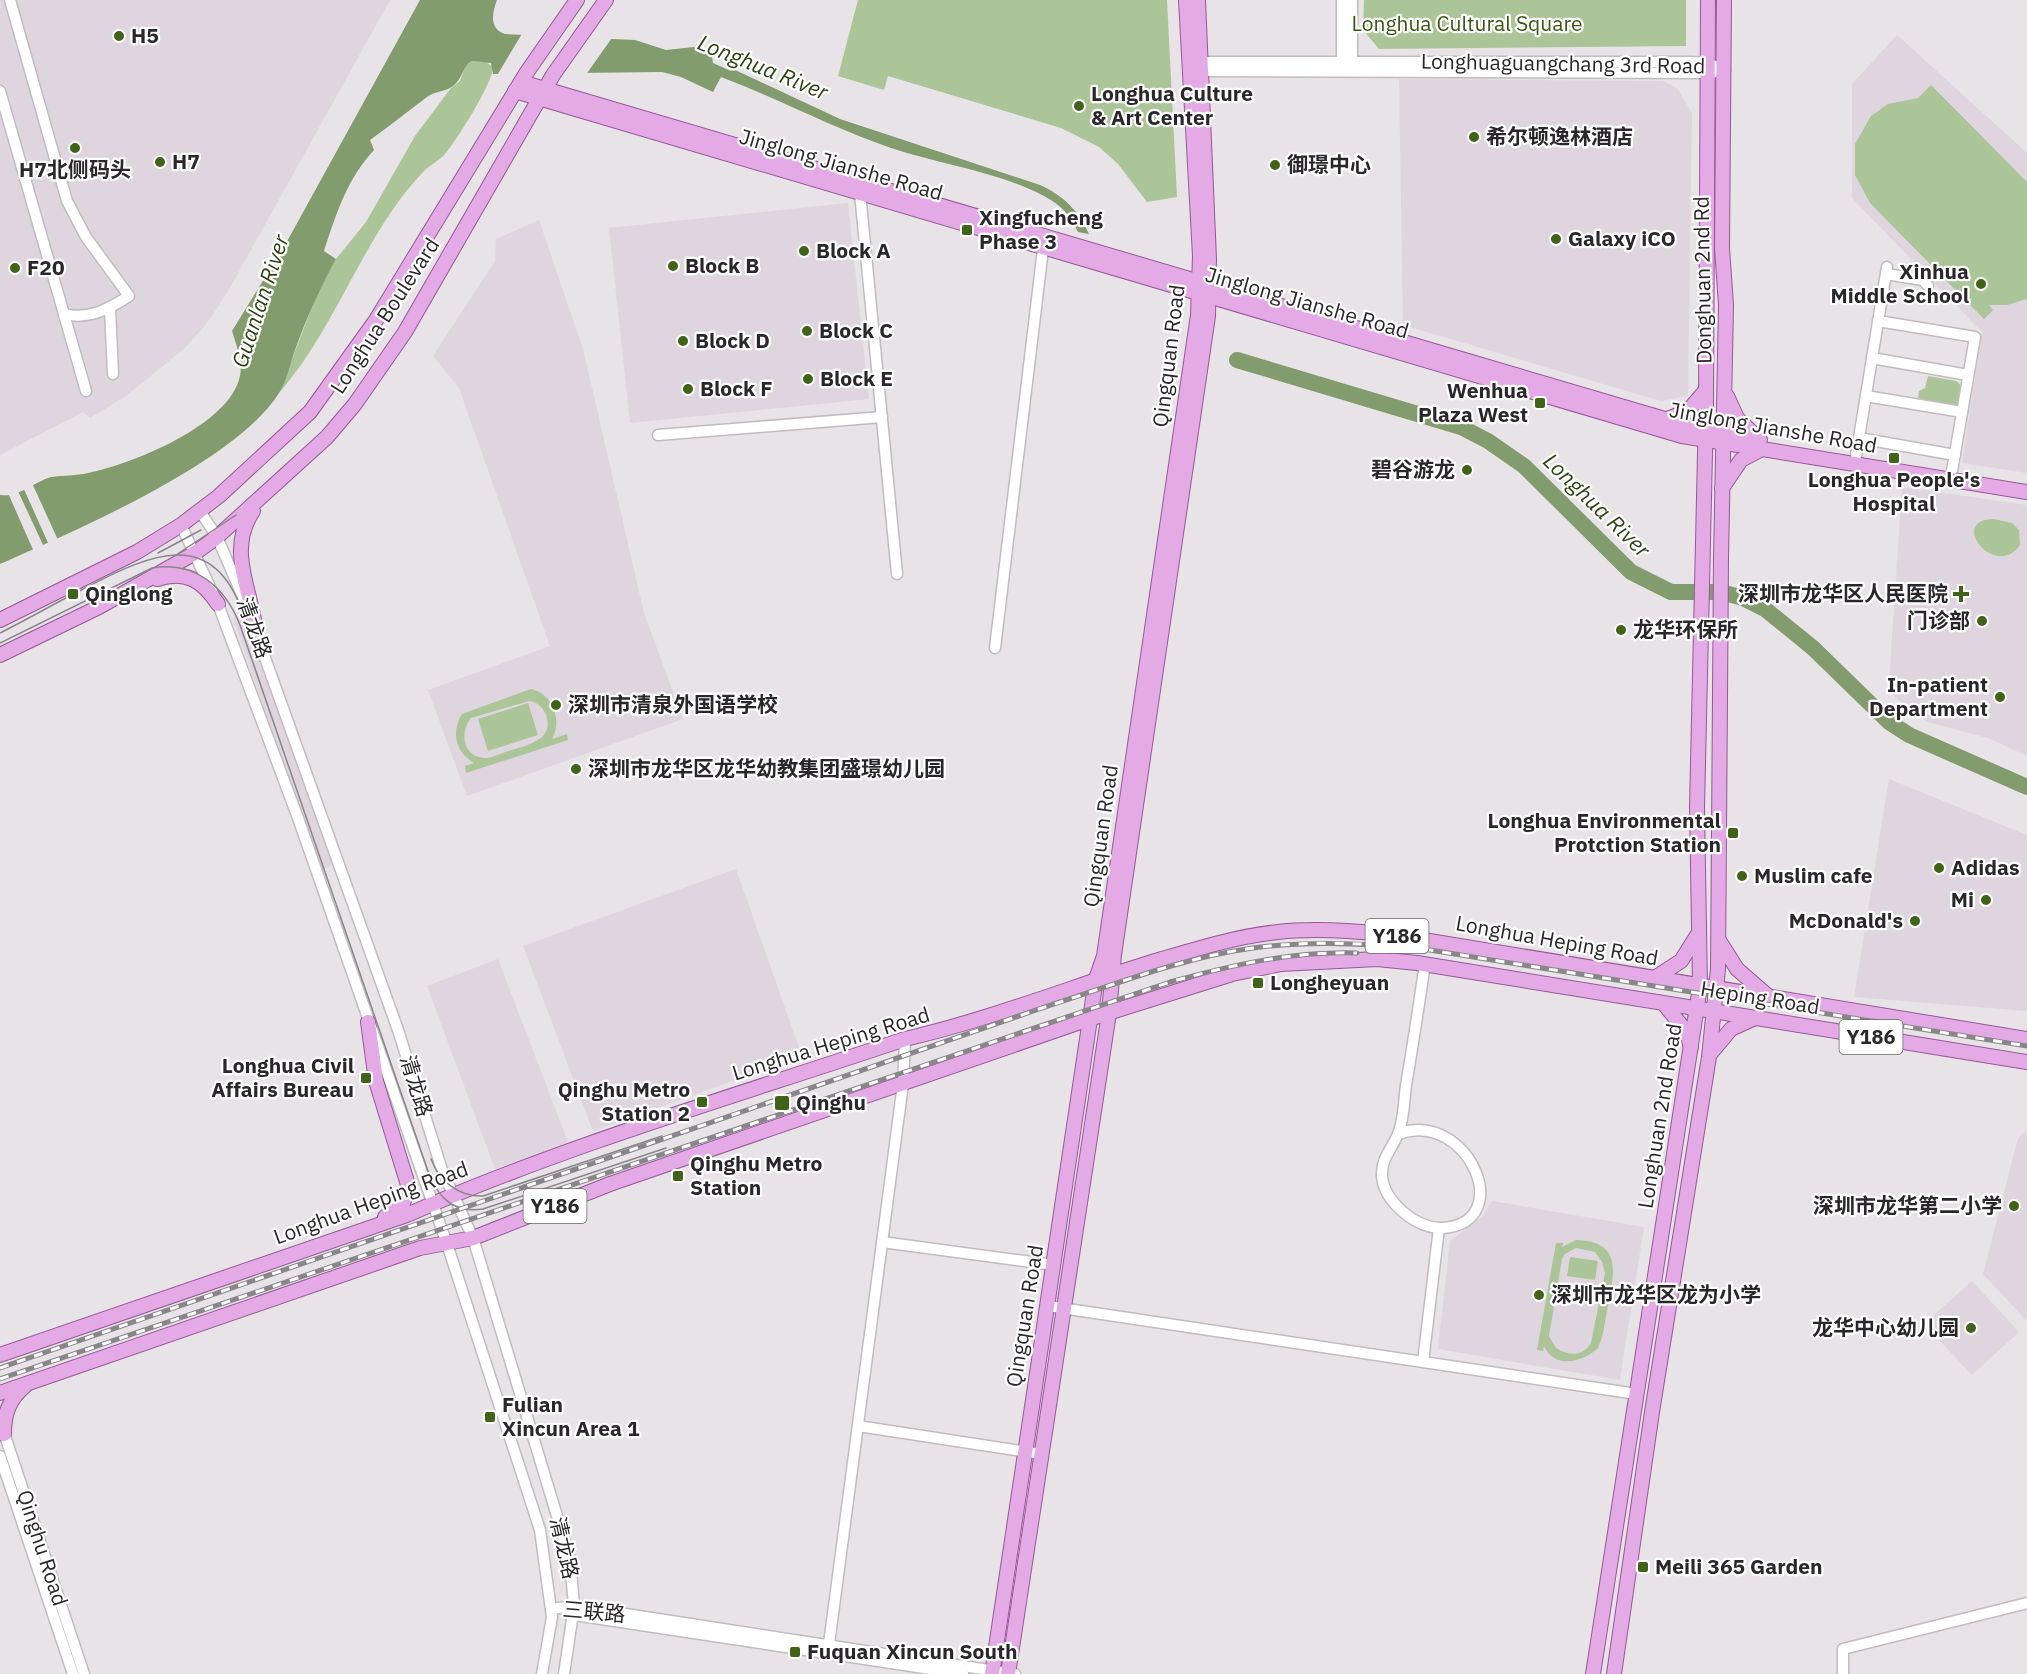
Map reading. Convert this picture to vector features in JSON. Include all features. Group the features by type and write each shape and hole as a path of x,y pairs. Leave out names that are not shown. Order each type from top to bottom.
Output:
{"main road":[{"name":"Longhua Boulevard","path":"0,655 141,584 195,553 217,537 327,437 362,395 405,332 553,75 606,0"},
{"name":"Qingquan Road","path":"1010,1674 1041,1454 1109,1013 1208,316 1200,256 1186,0"},
{"name":"Qingquan Road","path":"992,1672 1092,1018 1096,979 1104,956 1198,315 1204,290 1198,0"},
{"name":"Donghuan 2nd Rd","path":"1702,559 1706,390 1708,0"},
{"name":"Donghuan 2nd Rd","path":"1720,560 1726,305 1722,248 1724,0"},
{"name":"Longhua Boulevard","path":"0,620 136,552 181,525 284,438 326,392 376,320 521,82 575,3"},
{"name":"Jinglong Jianshe Road","path":"521,82 542,94 860,193 1044,242"},
{"name":"Jinglong Jianshe Road","path":"542,94 1204,290 1682,436 1704,435"},
{"name":"Jinglong Jianshe Road","path":"1204,290 1247,294 1667,419 1704,435 2027,492"},
{"path":"1721,490 1741,460 1761,446 1737,418 1725,389"},
{"path":"1667,419 1688,411 1699,401 1706,390"},
{"name":"Jinglong Jianshe Road","path":"1761,446 1856,456 2027,483"},
{"path":"256,633 251,600 239,564 239,549 245,525 264,495"},
{"name":"Longhuan 2nd Road","path":"1593,1674 1698,1010 1700,930 1697,808 1702,559"},
{"name":"Longhuan 2nd Road","path":"1614,1674 1652,1412 1709,1057 1717,990 1720,560"},
{"path":"141,584 164,577 189,576 204,585 218,604"},
{"name":"Longhua Heping Road","path":"3,1354 349,1235 605,1139 905,1039 951,1029 1096,979 1242,938 1275,932 1321,929 1387,934 1700,987"},
{"path":"1653,979 1681,961 1695,942 1700,930"},
{"path":"1719,939 1737,969 1770,998"},
{"name":"Longhua Heping Road","path":"0,1393 420,1248 473,1238 610,1184 1092,1018 1232,974 1281,964 1377,959 1425,964 1664,1004"},
{"name":"Heping Road","path":"1700,987 2027,1039"},
{"path":"1664,1004 1686,1031 1692,1051"},
{"name":"Heping Road","path":"1664,1004 2027,1062"},
{"path":"1709,1057 1720,1040 1731,1029 1753,1019"},
{"path":"349,1235 363,1225 394,1212 403,1204 408,1193 406,1173 376,1081 368,1022"},
{"path":"2,1428 10,1403 31,1382"}],"street":[{"path":"10,0 67,201 86,237 129,296 110,309 92,315 64,314"},
{"path":"1342,0 1347,66"},
{"path":"1347,66 1352,0"},
{"name":"Longhuaguangchang 3rd Road","path":"1201,67 1347,66 1725,70"},
{"path":"0,91 5,132 64,314 86,391"},
{"path":"860,193 897,574"},
{"path":"995,648 1044,242"},
{"path":"1856,456 1886,270 1923,280 1928,286"},
{"path":"110,309 113,374"},
{"path":"1878,321 1974,337 1953,471"},
{"path":"1872,358 1968,375"},
{"path":"1866,396 1962,412"},
{"path":"658,435 882,417"},
{"path":"1859,438 1955,455"},
{"name":"清龙路","path":"200,511 217,537 256,633 398,1030 452,1196 473,1238 570,1558 574,1611 564,1674"},
{"name":"清龙路","path":"181,525 218,604 298,818 447,1244 540,1530 552,1617 542,1674"},
{"path":"1398,1134 1413,1128 1433,1130 1468,1157 1479,1177 1481,1191 1478,1208 1469,1220 1456,1227 1439,1228 1423,1225 1407,1215 1387,1191 1382,1178 1383,1160 1398,1134 1425,964"},
{"path":"829,1644 903,1084 905,1039"},
{"path":"1423,1362 1439,1228"},
{"path":"882,1242 1054,1265"},
{"path":"1048,1306 1637,1394"},
{"path":"858,1426 1041,1454"},
{"name":"Qinghu Road","path":"2,1428 84,1674"},
{"name":"Qinghu Road","path":"0,1456 73,1674"},
{"path":"1843,1674 1843,1649 2027,1603"},
{"name":"三联路","path":"551,1609 829,1644 1010,1674"},
{"name":"三联路","path":"574,1611 963,1674"}],"shaded area":[{"path":"0,0 390,0 227,293 207,323 186,347 126,396 90,418 83,412 0,455"},
{"name":"Xinhua Middle School","path":"1897,35 2027,153 2027,473 1962,463 1982,332 1852,198 1852,84"},
{"path":"1399,79 1663,81 1677,88 1692,113 1688,396 1661,401 1403,325"},
{"path":"848,203 869,399 630,423 609,228"},
{"path":"539,220 583,349 644,613 683,719 467,796 428,690 550,646 459,388 433,356 495,261 496,239"},
{"name":"深圳市龙华区人民医院","path":"1902,487 2027,505 2027,756 1988,738 1927,722 1894,696 1889,683"},
{"path":"244,614 334,865 320,870 233,618"},
{"path":"1889,779 2027,835 2027,1011 1854,997"},
{"path":"736,869 802,1056 593,1131 523,946"},
{"path":"498,959 568,1142 495,1169 427,986"},
{"name":"深圳市龙华第二小学","path":"2027,1130 2027,1321 1983,1274 2018,1138"},
{"name":"深圳市龙华区龙为小学","path":"1492,1201 1644,1227 1620,1380 1438,1349 1450,1241 1483,1216"},
{"name":"龙华中心幼儿园","path":"1972,1281 2019,1332 1972,1375 1924,1324"}],"green space":[{"name":"Longhua Culture & Art Center","path":"858,0 1167,0 1177,197 1147,202 1118,164 1099,147 1061,128 888,76 884,90 838,76"},
{"name":"Longhua Cultural Square","path":"1364,0 1686,0 1686,46 1379,49 1363,30"},
{"path":"472,61 486,62 493,67 492,74 474,111 445,154 424,171 384,223 318,339 279,393 317,294 336,259 366,222 415,136 451,88 460,81 465,67"},
{"path":"1931,85 2027,182 2027,299 2007,305 1989,305 1993,310 1984,319 1870,203 1855,175 1855,144 1871,116 1888,104 1918,98"},
{"path":"1928,376 1956,381 1961,385 1959,408 1924,404 1918,399 1919,391 1925,388"},
{"path":"1994,519 2012,523 2019,530 2020,545 2010,554 1999,556 1988,553 1975,537 1975,528 1981,522"},
{"path":"531,689 545,696 554,708 556,724 552,739 567,734 568,740 466,773 465,766 474,763 463,753 457,741 457,728 462,714","holes":["532,702 543,710 548,723 547,730 538,740 489,758 476,756 467,748 464,736 471,718"]},
{"path":"528,703 538,735 488,751 478,719"},
{"path":"1576,1240 1602,1246 1612,1261 1613,1271 1602,1338 1598,1348 1585,1357 1570,1361 1555,1358 1544,1346 1543,1351 1537,1350 1556,1243 1563,1243 1562,1247","holes":["1576,1248 1595,1252 1602,1262 1605,1273 1591,1343 1584,1351 1575,1354 1566,1353 1556,1348 1549,1336 1562,1259 1565,1254"]},
{"path":"1570,1257 1598,1261 1595,1280 1567,1276"}],"water":[{"name":"Guanlan River","path":"420,0 497,0 493,20 496,28 505,34 635,40 666,50 694,47 712,57 713,63 731,71 733,69 840,119 1040,185 1069,205 1089,234 1078,232 1072,220 1060,207 1026,187 988,174 891,148 848,132 721,77 713,92 681,77 662,72 493,74 491,63 472,61 453,86 427,97 370,140 374,150 349,185 324,251 336,259 299,338 282,388 258,419 228,444 192,469 152,492 110,514 0,564 0,495 20,492 51,477 83,474 107,468 153,451 199,426 218,411 232,394 240,376 241,365 232,331 285,245"}],"pier":[{"path":"523,32 614,35 585,76 496,77"},
{"path":"32,483 58,540 49,545 23,487"},
{"path":"17,489 44,547 34,552 8,493"}],"waterway":[{"name":"Longhua River","path":"1237,360 1461,427 1488,441 1524,466 1631,572 1671,592 1721,592 1743,598 1765,609 1813,648 1889,722 1909,735 2027,787"}],"tram line":[{"path":"176,555 236,515"},
{"path":"158,553 201,530"},
{"path":"0,633 134,565 156,558 177,555 196,558 214,567 229,584 242,611"},
{"path":"0,643 152,568 182,569 207,580 226,599 240,625 430,1177 439,1193 457,1207 483,1209 666,1148"},
{"path":"431,1159 439,1174 458,1191 483,1196 662,1136"}],"railway":[{"path":"0,1368 1042,1008 1199,958 1253,948 1342,943 1430,950 2027,1046"},
{"path":"0,1379 1170,982 1262,960 1309,954 1357,953"}],"place":[{"name":"H5","path":"119,36"},
{"name":"Longhua Culture & Art Center","path":"1079,106"},
{"name":"希尔顿逸林酒店","path":"1474,137"},
{"name":"H7北侧码头","path":"75,148"},
{"name":"H7","path":"160,162"},
{"name":"御璟中心","path":"1275,165"},
{"name":"Xingfucheng Phase 3","path":"967,230"},
{"name":"Galaxy iCO","path":"1556,239"},
{"name":"Block A","path":"804,251"},
{"name":"Block B","path":"673,266"},
{"name":"F20","path":"15,268"},
{"name":"Xinhua Middle School","path":"1981,284"},
{"name":"Block C","path":"807,331"},
{"name":"Block D","path":"683,341"},
{"name":"Block E","path":"808,379"},
{"name":"Block F","path":"688,389"},
{"name":"Wenhua Plaza West","path":"1540,403"},
{"name":"Longhua People's Hospital","path":"1894,458"},
{"name":"碧谷游龙","path":"1467,470"},
{"name":"Qinglong","path":"73,594"},
{"name":"深圳市龙华区人民医院","path":"1961,594"},
{"name":"门诊部","path":"1982,621"},
{"name":"龙华环保所","path":"1621,630"},
{"name":"In-patient Department","path":"2000,697"},
{"name":"深圳市清泉外国语学校","path":"556,705"},
{"name":"深圳市龙华区龙华幼教集团盛璟幼儿园","path":"576,769"},
{"name":"Longhua Environmental Protction Station","path":"1733,833"},
{"name":"Adidas","path":"1939,868"},
{"name":"Muslim cafe","path":"1742,876"},
{"name":"Mi","path":"1986,900"},
{"name":"McDonald's","path":"1915,921"},
{"name":"Longheyuan","path":"1258,983"},
{"name":"Longhua Civil Affairs Bureau","path":"366,1078"},
{"name":"Qinghu Metro Station 2","path":"702,1102"},
{"name":"Qinghu","path":"782,1103"},
{"name":"Qinghu Metro Station","path":"678,1176"},
{"name":"深圳市龙华第二小学","path":"2014,1206"},
{"name":"深圳市龙华区龙为小学","path":"1539,1295"},
{"name":"龙华中心幼儿园","path":"1971,1328"},
{"name":"Fulian Xincun Area 1","path":"490,1417"},
{"name":"Meili 365 Garden","path":"1643,1567"},
{"name":"Fuquan Xincun South","path":"795,1652"}]}
